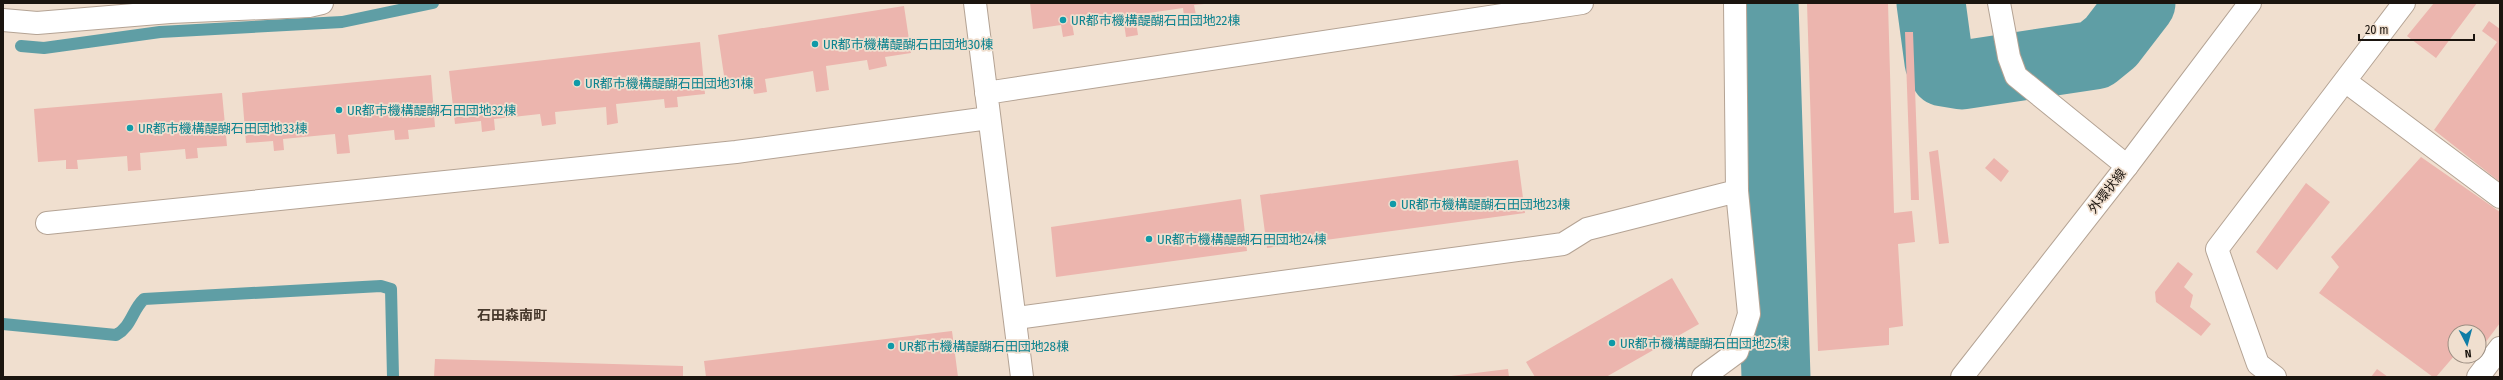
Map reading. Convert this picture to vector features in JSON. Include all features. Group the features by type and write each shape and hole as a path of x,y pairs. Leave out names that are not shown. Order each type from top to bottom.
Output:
{"street":[{"path":"3,20 37,24 170,12 309,6 322,3"},
{"path":"975,3 1016,318 1022,377"},
{"path":"986,93 1582,3"},
{"path":"1704,377 1737,352 1749,314 1737,191 1735,3"},
{"path":"1999,3 2013,66 2127,166"},
{"name":"外環状線","path":"1962,377 2127,166 2250,3"},
{"path":"2275,377 2258,364 2217,249 2351,86 2404,3"},
{"path":"2351,86 2500,197"},
{"path":"47,223 736,152 989,118"},
{"path":"1016,318 1562,244 1588,230 1737,191"},
{"path":"2478,377 2500,348"}],"building":[{"name":"UR都市機構醍醐石田団地22棟","path":"1030,3 1204,4 1194,5 1196,15 1184,17 1183,8 1135,15 1138,35 1126,37 1123,16 1072,23 1074,35 1063,37 1061,25 1033,29"},
{"path":"1807,3 1888,3 1894,213 1912,211 1915,242 1898,244 1903,326 1889,328 1889,345 1818,351"},
{"path":"2434,3 2477,3 2436,58 2407,36"},
{"name":"UR都市機構醍醐石田団地30棟","path":"904,6 911,53 885,57 887,66 869,70 867,60 826,66 829,90 816,92 813,71 765,79 767,92 754,94 752,84 726,89 718,35"},
{"path":"2489,21 2500,29 2500,182 2434,130 2497,42 2482,31"},
{"path":"1905,32 1913,32 1919,200 1911,200"},
{"name":"UR都市機構醍醐石田団地31棟","path":"700,42 705,94 677,97 678,107 665,108 664,99 616,104 618,123 607,125 606,107 555,112 556,124 542,126 540,114 494,119 495,130 482,132 481,121 455,124 449,71"},
{"name":"UR都市機構醍醐石田団地32棟","path":"431,75 435,127 408,130 409,139 395,140 394,130 348,135 350,153 337,154 335,134 283,139 284,150 274,151 273,141 246,143 242,93"},
{"name":"UR都市機構醍醐石田団地33棟","path":"222,93 227,146 197,148 198,158 186,159 185,149 140,153 141,170 128,171 127,156 77,160 78,169 66,169 66,160 38,162 34,109"},
{"path":"1938,150 1949,243 1939,244 1929,152"},
{"path":"2421,157 2500,212 2500,323 2487,340 2487,324 2447,324 2447,364 2436,377 2433,377 2319,293 2339,267 2331,257"},
{"path":"1994,158 2009,171 2001,182 1985,168"},
{"name":"UR都市機構醍醐石田団地23棟","path":"1518,160 1525,213 1267,248 1260,195"},
{"path":"2306,183 2330,202 2277,270 2256,252"},
{"name":"UR都市機構醍醐石田団地24棟","path":"1241,199 1247,251 1056,277 1051,227"},
{"path":"2178,262 2193,274 2184,287 2193,295 2190,307 2211,324 2201,336 2156,302 2155,292"},
{"name":"UR都市機構醍醐石田団地25棟","path":"1672,278 1699,324 1606,377 1535,377 1526,362"},
{"name":"UR都市機構醍醐石田団地28棟","path":"952,331 958,377 706,377 704,361"},
{"path":"435,359 683,366 683,377 434,377"},
{"path":"1508,369 1509,377 1451,377 1451,376"},
{"path":"2377,369 2388,377 2371,377"}],"waterway":[{"path":"21,46 44,48 160,32 342,22 433,3"},
{"path":"1764,3 1776,377"},
{"path":"1931,3 1939,62 1944,72 1962,75 2095,55 2111,42 2141,3"},
{"path":"3,324 116,335 129,323 140,303 144,299 381,286 391,289 393,377"}],"place":[{"name":"UR都市機構醍醐石田団地22棟","path":"1063,20"},
{"name":"UR都市機構醍醐石田団地30棟","path":"815,44"},
{"name":"UR都市機構醍醐石田団地31棟","path":"577,83"},
{"name":"UR都市機構醍醐石田団地32棟","path":"339,110"},
{"name":"UR都市機構醍醐石田団地33棟","path":"130,128"},
{"name":"UR都市機構醍醐石田団地23棟","path":"1393,204"},
{"name":"UR都市機構醍醐石田団地24棟","path":"1149,239"},
{"name":"UR都市機構醍醐石田団地25棟","path":"1612,343"},
{"name":"UR都市機構醍醐石田団地28棟","path":"891,346"}],"district":[{"name":"石田森南町","path":"512,315"}]}
